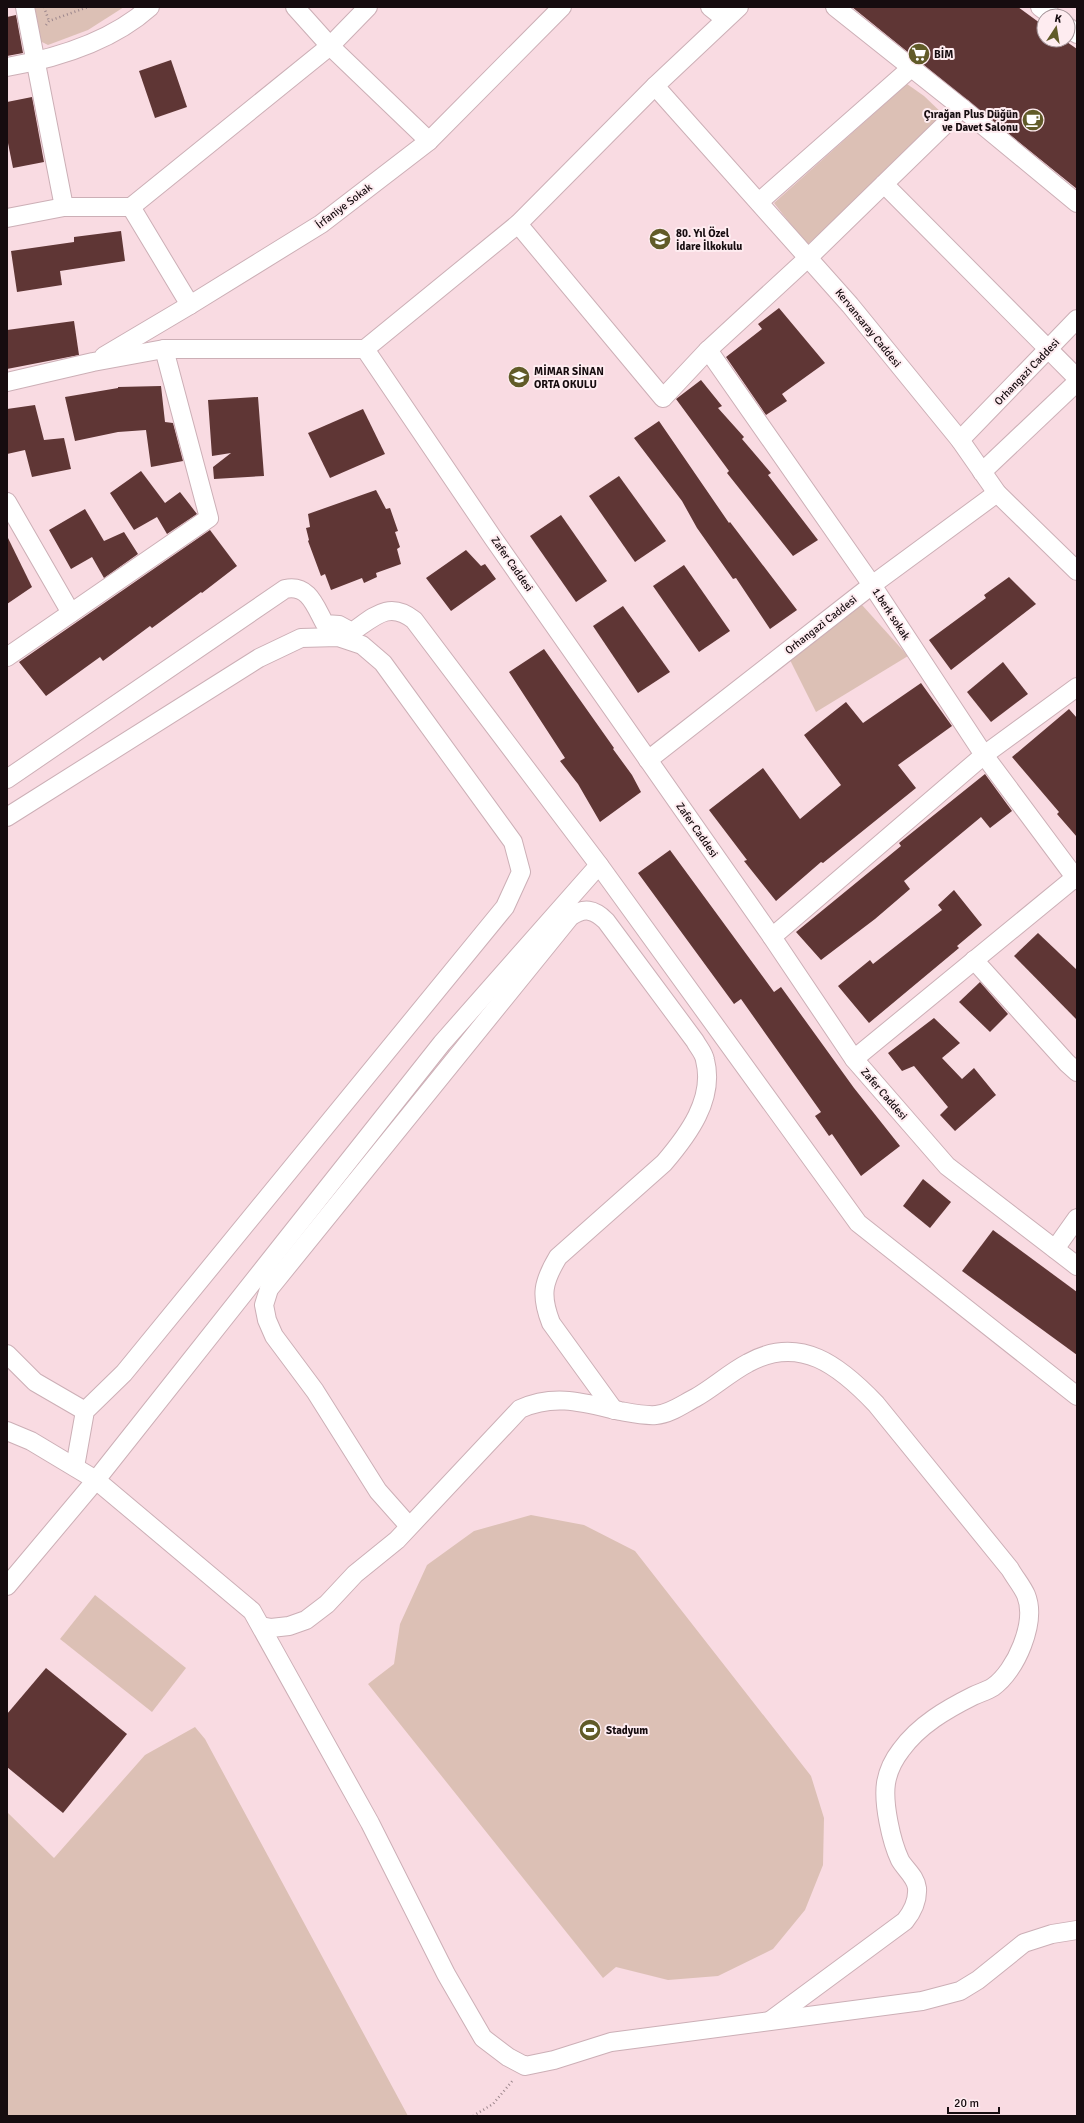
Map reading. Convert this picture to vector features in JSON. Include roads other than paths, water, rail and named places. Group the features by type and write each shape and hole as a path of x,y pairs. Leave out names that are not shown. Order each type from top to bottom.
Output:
{"street":[{"path":"25,7 37,62 64,207"},
{"path":"7,67 37,62 98,42 150,7"},
{"path":"295,7 330,46 429,141"},
{"path":"7,218 64,207 131,207 330,46 368,7"},
{"name":"İrfaniye Sokak","path":"93,362 190,305 321,224 429,141 562,7"},
{"path":"710,7 725,19"},
{"path":"7,382 93,362 164,349 365,349 518,224 655,86 725,19 740,7"},
{"path":"835,7 962,108 1077,203"},
{"path":"759,202 911,68"},
{"name":"Kervansaray Caddesi","path":"655,86 809,257 960,440 997,493 1077,571"},
{"path":"518,224 663,398 708,350 809,257 962,108"},
{"path":"884,184 1048,351 1077,378"},
{"path":"131,207 190,305"},
{"name":"Orhangazi Caddesi","path":"960,440 1048,351 1077,319"},
{"path":"7,657 209,518 164,349"},
{"name":"Zafer Caddesi","path":"365,349 493,538 772,937 854,1059 947,1166 1077,1266"},
{"name":"1.berk sokak","path":"708,350 872,585 984,755 1076,878"},
{"path":"982,472 1077,382"},
{"name":"Orhangazi Caddesi","path":"648,760 872,585 997,493"},
{"path":"7,502 12,526 71,613"},
{"path":"7,779 285,589 296,587 304,592 311,599 324,624 339,625 352,632 377,615 389,610 404,612 414,620 599,865 858,1223 1077,1396"},
{"path":"7,816 260,658 301,638 338,637 362,645 383,663 513,842 520,872 505,906 124,1373 84,1411 75,1467"},
{"path":"772,937 984,755 1077,687"},
{"path":"7,1586 96,1480 442,1043 599,865"},
{"path":"854,1059 1076,878"},
{"path":"409,1526 378,1490 315,1391 274,1336 267,1320 264,1305 269,1289 570,917 578,911 585,910 592,910 606,921 695,1041 705,1058 708,1080 704,1102 679,1146 664,1163 558,1257 543,1292 545,1307 551,1323 614,1410"},
{"path":"974,960 1066,1063 1077,1072"},
{"path":"1055,1249 1077,1218"},
{"path":"261,1626 271,1628 289,1626 306,1620 327,1604 355,1574 397,1540 520,1409 536,1402 553,1400 577,1402 614,1410 656,1415 669,1412 705,1392 748,1363 773,1352 803,1352 832,1364 857,1384 876,1404 1010,1569 1026,1596 1029,1620 1022,1649 1011,1668 993,1687 943,1713 916,1731 901,1750 891,1767 886,1783 887,1811 894,1842 900,1858 917,1887 914,1910 905,1921 771,2020"},
{"path":"7,1354 35,1382 84,1411"},
{"path":"7,1431 31,1441 96,1480 252,1611 367,1816 446,1974 483,2038 508,2057 525,2066 554,2060 611,2042 922,2001 960,1992 978,1980 1024,1943 1052,1934 1077,1930"}],"place":[{"name":"BİM","path":"919,54"},
{"name":"Çırağan Plus Düğün ve Davet Salonu","path":"1033,120"},
{"name":"80. Yıl Özel İdare İlkokulu","path":"660,239"},
{"name":"MİMAR SİNAN ORTA OKULU","path":"519,377"},
{"name":"Stadyum","path":"590,1730"}]}
